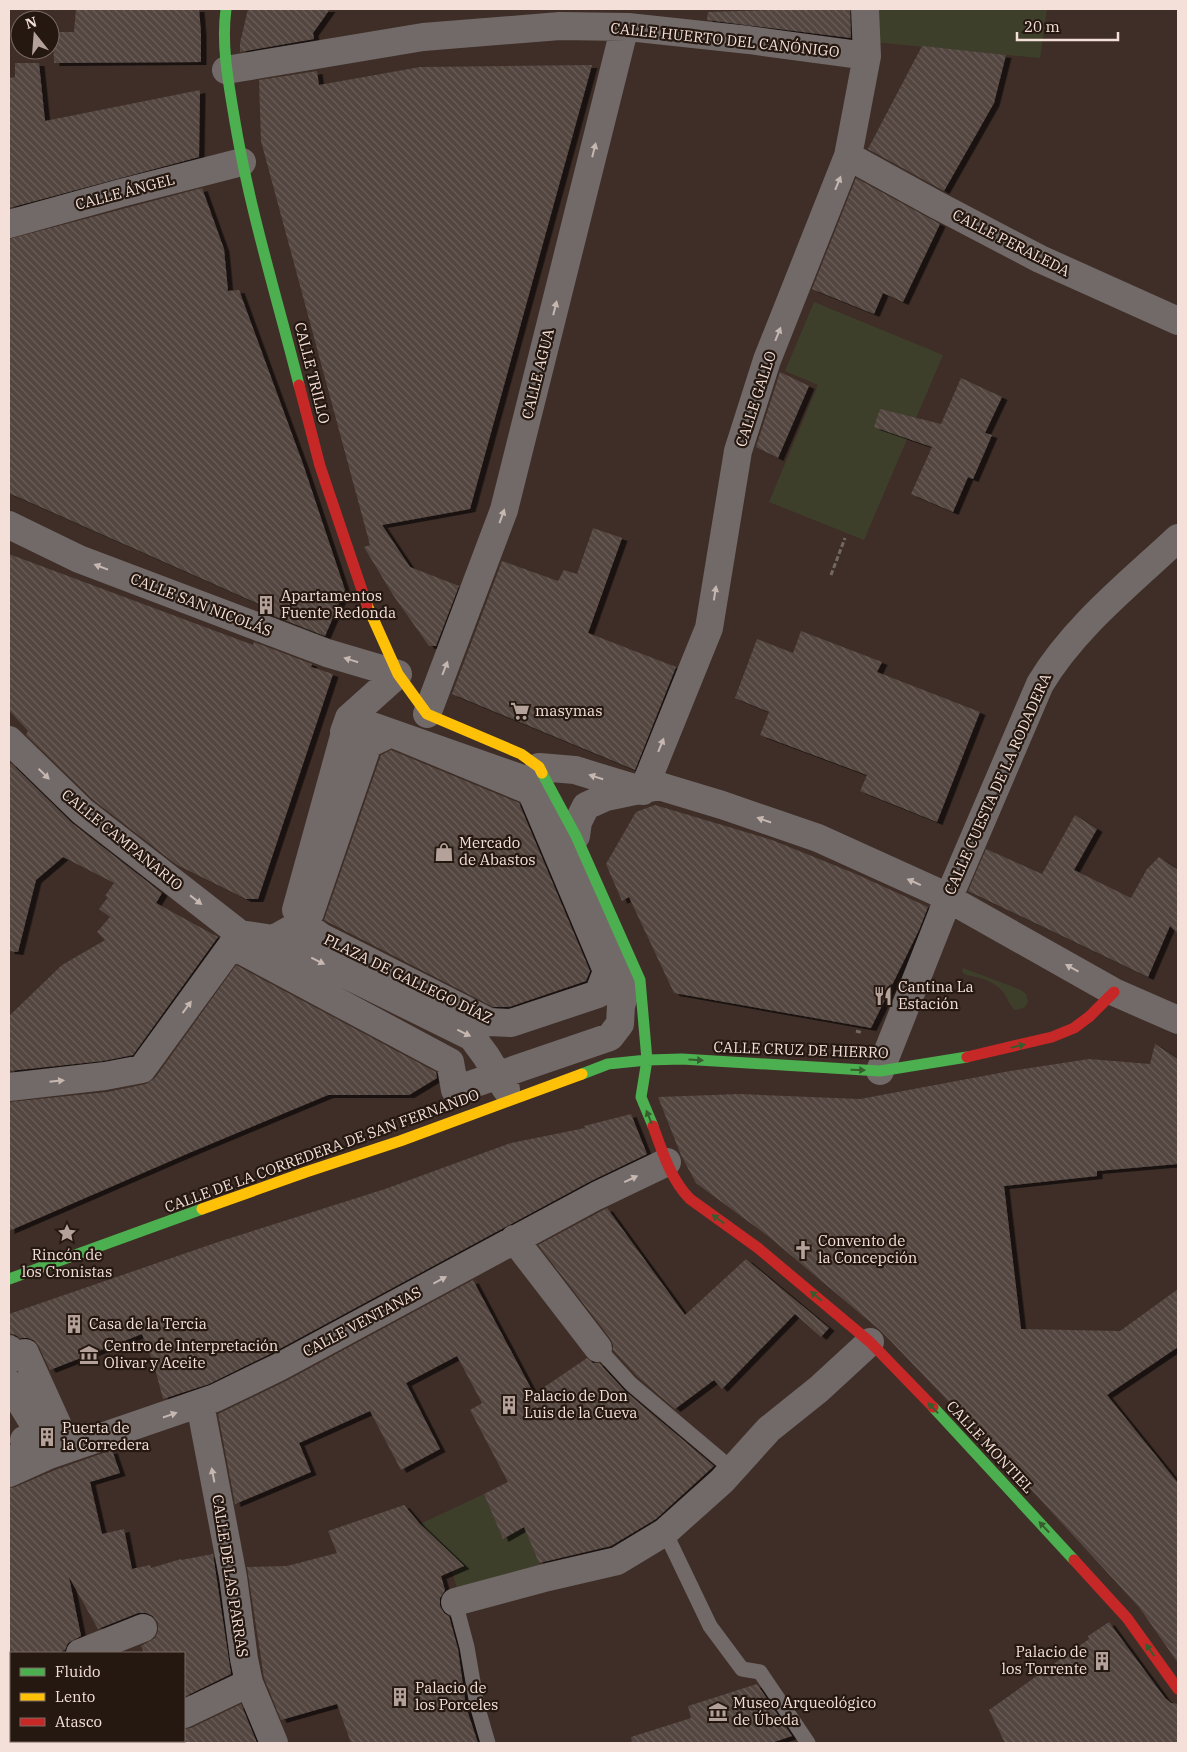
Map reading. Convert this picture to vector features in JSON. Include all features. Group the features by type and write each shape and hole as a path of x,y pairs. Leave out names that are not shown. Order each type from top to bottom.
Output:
{"street":[{"name":"CALLE TRILLO","path":"226,9 224,17 226,70 242,162 320,466 365,601 398,674"},
{"name":"CALLE GALLO","path":"643,790 709,628 738,451 764,370 848,156 867,56 865,9"},
{"name":"CALLE HUERTO DEL CANÓNIGO","path":"226,70 423,37 560,26 628,27 750,40 867,56"},
{"name":"CALLE AGUA","path":"428,714 504,510 620,48 628,27"},
{"name":"CALLE PERALEDA","path":"848,156 1040,259 1178,321"},
{"name":"CALLE ÁNGEL","path":"9,224 242,162"},
{"name":"CALLE SAN NICOLÁS","path":"9,525 79,558 327,653 398,674"},
{"name":"CALLE CUESTA DE LA RODADERA","path":"880,1071 948,899 1040,684 1051,665 1082,629 1178,538"},
{"path":"274,940 349,718 398,674 428,714 521,754 539,767 576,836 640,980 647,1060"},
{"name":"PLAZA DE GALLEGO DÍAZ","path":"349,718 537,784 627,986 621,1006 620,1024 610,1037 456,1090 450,1062 237,948 274,940 302,923 322,937 489,1022 511,1023 598,994 607,971 531,792 391,733 368,744 310,913 296,910 349,718"},
{"name":"CALLE CAMPANARIO","path":"9,742 82,811 240,934"},
{"path":"539,767 575,770 643,790"},
{"path":"576,836 578,822 586,806 606,797 659,786 722,805 818,838 935,891 1114,992 1178,1020"},
{"path":"9,1086 105,1076 142,1069 240,934"},
{"name":"PLAZA DE GALLEGO DÍAZ","path":"240,934 274,940 472,1037 512,1099"},
{"name":"CALLE CRUZ DE HIERRO","path":"647,1060 682,1059 880,1071 974,1056 1052,1037 1074,1028 1090,1016 1114,992"},
{"name":"CALLE DE LA CORREDERA DE SAN FERNANDO","path":"9,1279 306,1172 400,1141 608,1064 647,1060"},
{"name":"CALLE MONTIEL","path":"647,1060 641,1097 667,1162 683,1192 758,1248 870,1342 969,1445 1127,1618 1178,1690"},
{"name":"CALLE VENTANAS","path":"9,1473 45,1445 200,1404 279,1367 514,1239 596,1196 667,1162"},
{"path":"514,1239 598,1348"},
{"path":"455,1602 617,1561 665,1532 734,1470 768,1429 819,1389 870,1342"},
{"path":"9,1349 12,1358 25,1353 59,1428 45,1445"},
{"path":"9,1383 45,1445"},
{"name":"CALLE DE LAS PARRAS","path":"200,1404 233,1577 249,1683 274,1743"},
{"path":"9,1462 27,1451 24,1440 45,1445"},
{"path":"88,1652 143,1628"},
{"path":"185,1714 249,1683"}],"lane":[{"path":"598,1348 631,1384 734,1470"},
{"path":"665,1532 710,1626 742,1669 760,1672 808,1743"},
{"path":"455,1602 467,1647 477,1705 488,1743"}],"path":[{"path":"831,575 845,538"}],"green space":[{"path":"874,9 1047,9 1040,58 874,42"},
{"path":"814,302 943,355 864,540 769,502 818,385 785,371"},
{"path":"963,968 1021,990 1026,994 1028,1002 1024,1008 1015,1010 1000,988 985,980 964,974"},
{"path":"484,1494 503,1539 524,1527 544,1574 459,1596 452,1571 420,1524"},
{"path":"9,1692 10,1742 50,1743 9,1743"}],"building":[{"path":"76,9 199,9 201,62 54,63 54,60 60,60 60,32 74,32"},
{"path":"248,9 330,9 313,33 314,39 240,52 240,43"},
{"path":"850,9 851,38 707,20 708,12"},
{"path":"922,46 1006,55 994,103 944,191 868,149"},
{"path":"15,63 39,63 45,121 200,90 199,157 9,208 9,78 15,77"},
{"path":"592,65 470,509 382,525 410,567 459,586 436,646 429,646 393,595 364,547 370,545 261,141 259,80 317,71 319,85 420,67"},
{"path":"856,178 940,224 903,302 883,293 874,314 812,289"},
{"path":"202,188 224,249 228,291 239,290 303,464 345,590 325,636 266,613 268,608 9,493 9,239"},
{"path":"780,372 809,386 778,458 756,447"},
{"path":"961,378 1002,397 985,433 992,435 973,479 968,477 953,512 911,494 932,447 874,427 880,409 941,424"},
{"path":"593,528 622,538 588,633 676,667 635,770 452,694 502,561 558,581 564,570 577,574"},
{"path":"9,554 253,645 254,642 312,664 311,667 333,674 258,899 246,899 177,865 92,799 26,735 28,731 9,710"},
{"path":"801,631 882,662 877,672 980,712 937,822 860,791 867,775 760,735 769,712 735,698 757,639 793,653"},
{"name":"Mercado de Abastos","path":"391,750 519,803 590,971 586,981 509,1007 493,1007 324,920 381,755"},
{"path":"11,763 72,823 162,893 156,903 218,937 133,1055 103,1061 9,1071 9,1016 62,965 105,940 97,932 110,917 99,909 108,897 105,896 114,883 63,857 36,880 18,952 9,951 9,767"},
{"path":"655,805 772,840 856,874 928,907 919,930 871,1028 674,993 629,897 622,901 606,864 636,812"},
{"path":"1075,815 1097,829 1074,870 1131,898 1147,869 1159,857 1178,870 1178,934 1170,926 1148,977 968,891 986,849 1042,874"},
{"path":"236,965 436,1072 437,1078 409,1095 328,1095 9,1231 9,1102 107,1092 146,1084 155,1078"},
{"path":"1155,1044 1178,1059 1178,1164 1097,1171 1097,1176 1004,1186 1021,1329 1120,1331 1178,1289 1178,1347 1107,1395 1178,1483 1178,1663 1139,1607 980,1434 881,1331 768,1236 696,1183 681,1155 658,1097 739,1094 860,1099 1010,1071 1089,1059 1150,1064"},
{"path":"631,1114 647,1154 589,1182 272,1353 209,1384 163,1399 154,1365 142,1334 50,1370 35,1341 9,1334 9,1314 221,1241 385,1189 511,1143 585,1128 584,1126"},
{"path":"607,1208 685,1315 746,1259 829,1328 821,1337 795,1314 722,1389 714,1380 675,1409 638,1377 613,1350 610,1338 538,1245"},
{"path":"473,1280 534,1394 587,1358 593,1363 599,1363 625,1391 714,1466 656,1519 611,1546 539,1563 524,1527 503,1539 484,1494 508,1482 470,1410 482,1403 457,1356 406,1383 440,1449 401,1470 370,1411 299,1443 311,1472 235,1504 218,1414 286,1381"},
{"path":"112,1450 120,1473 90,1482 102,1534 124,1529 132,1569 150,1565 151,1568 181,1559 213,1554 231,1674 185,1697 185,1652 144,1652 141,1646 155,1638 158,1631 158,1623 153,1616 146,1613 138,1613 98,1629 69,1577 81,1636 68,1643 65,1650 60,1652 9,1653 9,1488"},
{"path":"404,1505 420,1524 464,1566 441,1576 445,1590 440,1598 440,1606 444,1613 449,1616 458,1649 466,1707 478,1743 351,1743 337,1704 281,1720 264,1678 247,1567 287,1566 337,1553 328,1531"},
{"name":"Palacio de los Torrente","path":"1109,1622 1165,1698 1171,1703 1178,1704 1178,1743 1005,1743 989,1710 1089,1639 1088,1636"},
{"name":"Museo Arqueológico de Úbeda","path":"757,1684 792,1736 771,1743 632,1743 631,1737 691,1718 688,1706"},
{"path":"241,1704 257,1743 184,1743 185,1729 191,1728"}],"traffic: fast":[{"path":"226,9 224,37 226,66 241,155 256,221 299,385"},
{"path":"542,773 576,836 640,980 647,1060 641,1097 653,1126"},
{"path":"582,1074 608,1064 647,1060 682,1059 880,1071 967,1057"},
{"path":"9,1279 202,1209"},
{"path":"933,1407 1074,1560"}],"traffic: slow":[{"path":"367,605 398,674 427,714 521,754 539,767 542,773"},
{"path":"202,1209 400,1141 582,1074"}],"traffic: jam":[{"path":"299,385 320,466 367,605"},
{"path":"967,1057 1052,1037 1074,1028 1090,1016 1114,992"},
{"path":"653,1126 672,1174 690,1199 758,1248 870,1342 933,1407"},
{"path":"1074,1560 1127,1618 1178,1689"}],"place":[{"name":"Apartamentos Fuente Redonda","path":"266,605"},
{"name":"masymas","path":"520,711"},
{"name":"Mercado de Abastos","path":"444,852"},
{"name":"Cantina La Estación","path":"883,996"},
{"name":"Rincón de los Cronistas","path":"67,1233"},
{"name":"Convento de la Concepción","path":"803,1250"},
{"name":"Casa de la Tercia","path":"74,1324"},
{"name":"Centro de Interpretación Olivar y Aceite","path":"89,1355"},
{"name":"Palacio de Don Luis de la Cueva","path":"509,1405"},
{"name":"Puerta de la Corredera","path":"47,1437"},
{"name":"Palacio de los Torrente","path":"1102,1661"},
{"name":"Palacio de los Porceles","path":"400,1697"},
{"name":"Museo Arqueológico de Úbeda","path":"718,1712"}]}
